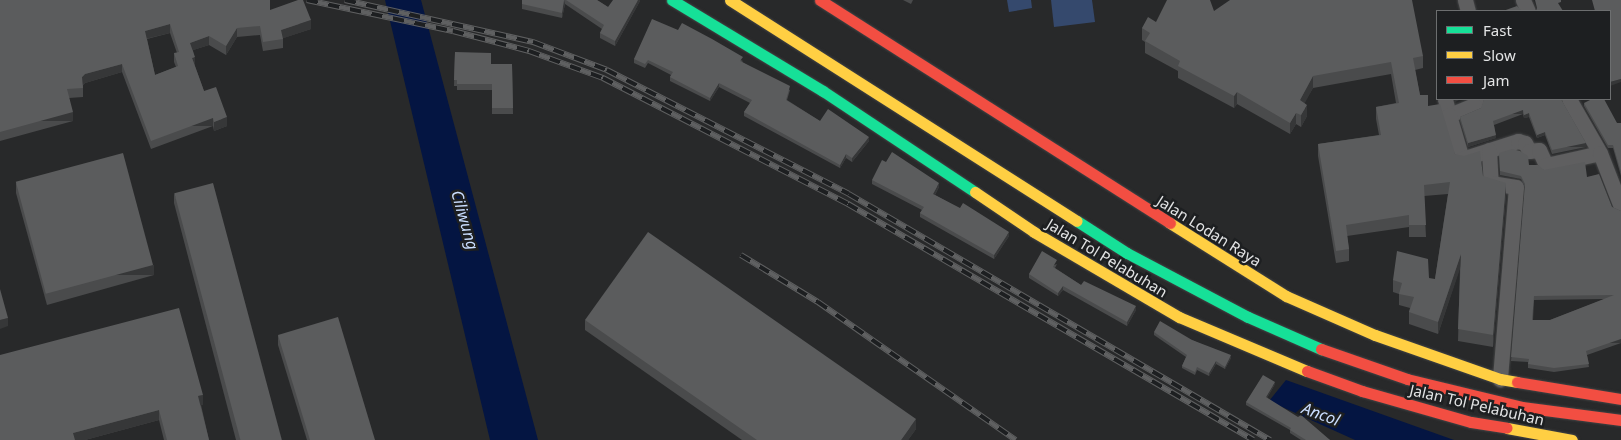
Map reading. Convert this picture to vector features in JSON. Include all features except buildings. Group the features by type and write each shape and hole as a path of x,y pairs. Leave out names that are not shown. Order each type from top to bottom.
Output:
{"highway":[{"name":"Jalan Tol Pelabuhan","path":"672,0 824,91 1034,232 1179,317 1270,358 1362,391 1471,422 1572,440"},
{"name":"Jalan Tol Pelabuhan","path":"730,0 1127,253 1248,317 1306,344 1407,379 1522,407 1621,420"},
{"name":"Jalan Lodan Raya","path":"820,0 1286,296 1375,335 1500,379 1621,399"},
{"path":"1512,440 1517,383"}],"street":[{"path":"1445,100 1462,159 1522,141 1529,151 1539,150 1546,165 1600,154"},
{"path":"1449,115 1474,105 1476,100"},
{"path":"1570,100 1600,154 1620,198"},
{"path":"1489,150 1491,183 1516,187 1500,379"}],"shaded area":[{"path":"1007,0 1031,0 1032,8 1009,12"},
{"path":"1051,0 1092,0 1095,22 1054,27"}],"water":[{"name":"Ciliwung","path":"385,0 421,0 538,440 490,440"},
{"name":"Ancol","path":"1286,380 1454,440 1355,440 1269,401"}],"railway":[{"path":"307,0 453,31 529,51 603,78 848,204 1253,440"},
{"path":"345,0 533,42 607,70 849,194 1270,440"},
{"path":"741,255 818,302 1016,440"}],"traffic: slow":[{"path":"730,0 1077,221"},
{"path":"975,192 1034,232 1179,317 1307,371"},
{"path":"1170,223 1286,296 1375,335 1500,379 1517,382"},
{"path":"1507,428 1572,440"}],"traffic: jam":[{"path":"820,0 1170,223"},
{"path":"1321,349 1407,379 1522,407 1621,420"},
{"path":"1307,371 1362,391 1471,422 1507,428"},
{"path":"1517,382 1621,399"}],"traffic: fast":[{"path":"672,0 823,91 975,192"},
{"path":"1077,221 1127,253 1248,317 1321,349"}]}
